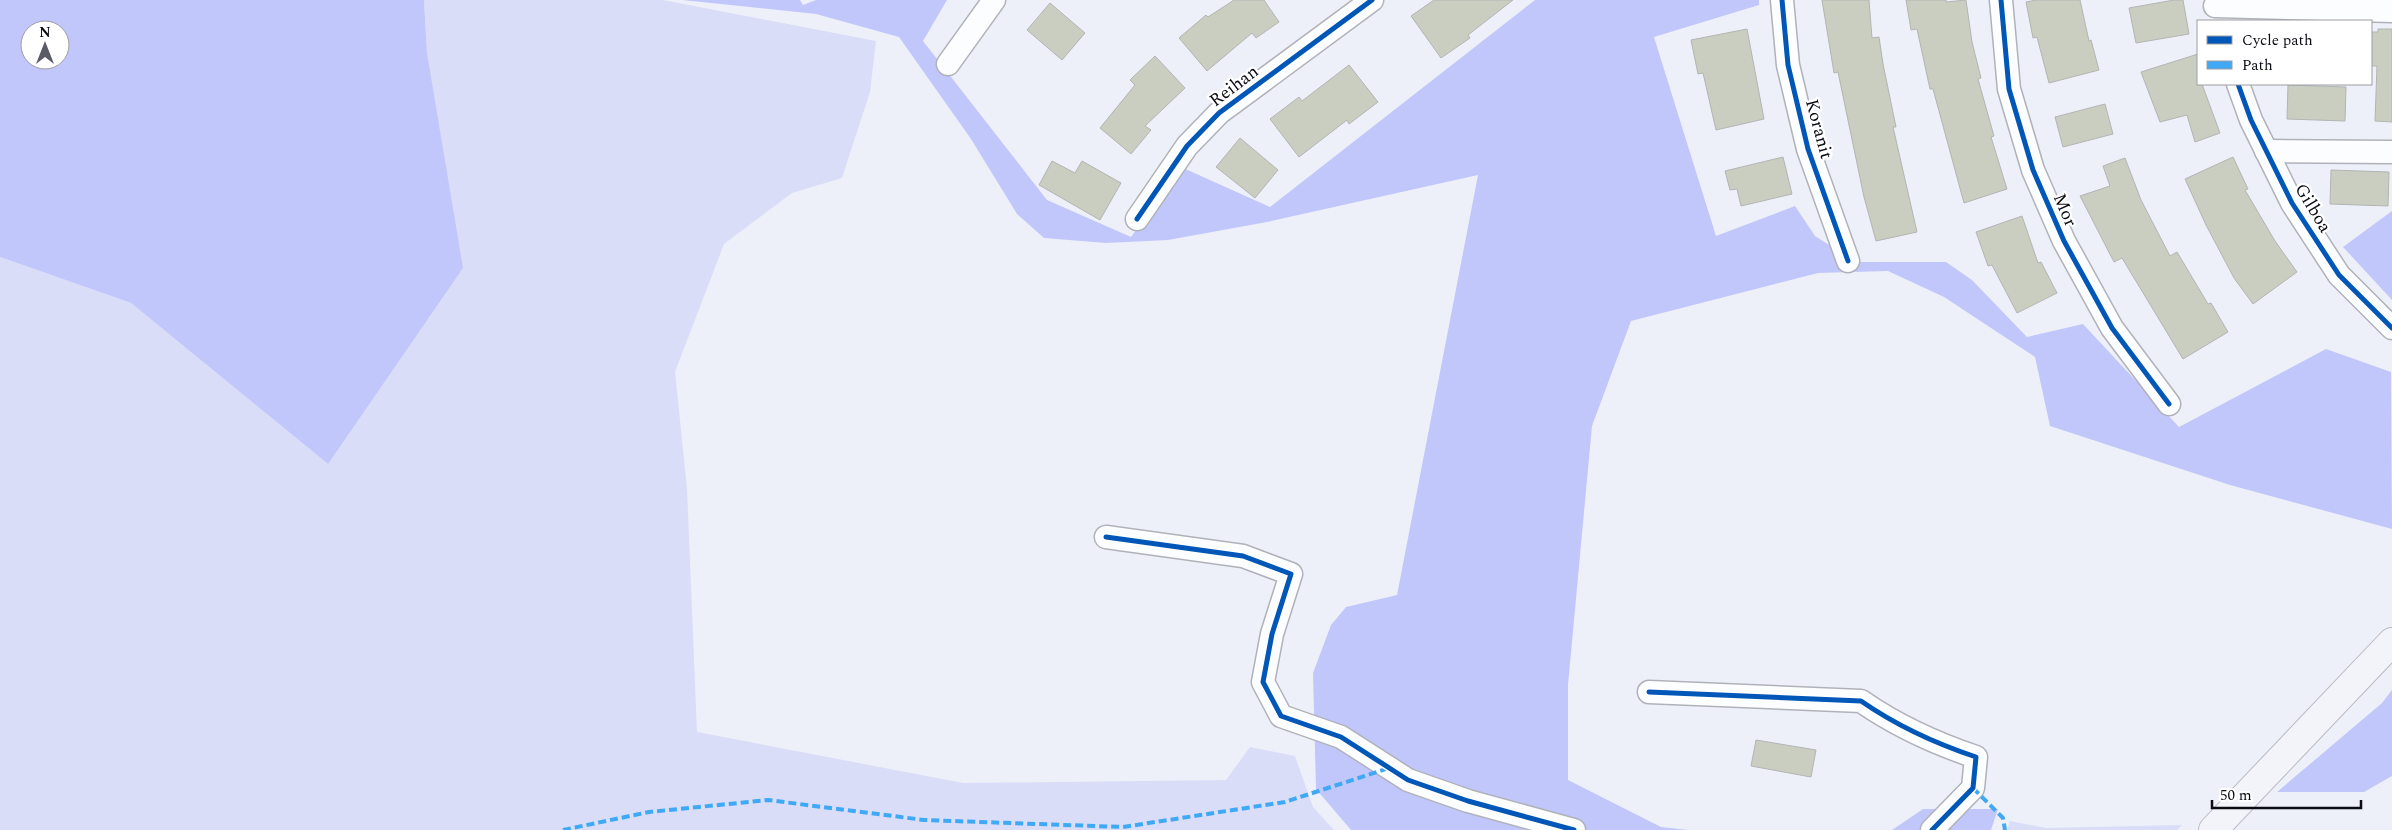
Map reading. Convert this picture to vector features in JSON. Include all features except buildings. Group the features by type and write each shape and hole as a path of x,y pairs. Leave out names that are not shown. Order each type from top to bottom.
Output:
{"main road":[{"path":"2213,830 2392,642"}],"street":[{"path":"948,64 994,0"},
{"name":"Reihan","path":"1137,219 1187,146 1218,113 1372,0"},
{"name":"Koranit","path":"1782,0 1788,65 1808,149 1848,261"},
{"name":"Mor","path":"2001,0 2009,89 2033,170 2064,242 2112,328 2169,404"},
{"path":"2216,9 2392,11"},
{"name":"Gilboa","path":"2238,85 2251,120 2292,203 2339,275 2392,328"},
{"path":"2266,151 2392,152"},
{"path":"1106,537 1243,556 1291,574 1272,634 1264,682 1281,716 1341,736 1408,780 1468,801 1574,830"},
{"path":"1649,692 1861,701 1889,720 1940,746 1976,757 1973,788 1932,830"}],"shaded area":[{"path":"0,0 424,0 427,53 463,268 328,464 131,303 0,257"},
{"path":"424,0 663,0 876,41 870,92 842,178 792,193 724,244 675,372 687,488 697,732 963,783 1226,780 1250,747 1295,756 1313,807 1334,830 0,830 0,257 131,303 328,464 427,53"},
{"path":"682,0 800,0 803,5 816,0 947,0 923,41 1047,200 1131,237 1181,167 1270,207 1535,0 1759,0 1759,5 1654,37 1716,236 1795,206 1815,236 1856,262 1946,262 1972,280 2027,337 2083,324 2179,427 2326,349 2391,372 2392,529 2230,485 2050,426 2035,357 1944,297 1888,271 1818,273 1631,321 1592,426 1568,685 1568,780 1661,827 1688,830 1351,830 1316,789 1313,673 1331,625 1346,607 1397,595 1478,175 1267,222 1168,240 1106,243 1044,238 1017,214 971,139 899,37 816,14"},
{"path":"2392,211 2392,300 2343,247"},
{"path":"2392,690 2392,776 2364,792 2277,792 2382,703"},
{"path":"1923,809 1998,809 1991,830 1892,830"},
{"path":"2010,821 2046,828 2182,825 2177,830 2007,830"}],"marked path":[{"path":"563,830 649,812 768,800 924,820 1123,827 1285,802 1389,768"},
{"path":"1973,788 2003,818 2005,830"}],"cycle path":[{"path":"1137,219 1187,146 1219,113 1372,0"},
{"path":"1782,0 1788,65 1808,149 1848,261"},
{"path":"2001,0 2009,89 2033,170 2064,241 2112,328 2169,404"},
{"path":"2238,85 2251,120 2292,203 2339,275 2392,328"},
{"path":"1106,537 1243,556 1291,574 1272,634 1263,682 1281,716 1341,737 1408,780 1468,801 1574,830"},
{"path":"1649,692 1861,701 1916,733 1976,757 1973,788 1932,830"}]}
